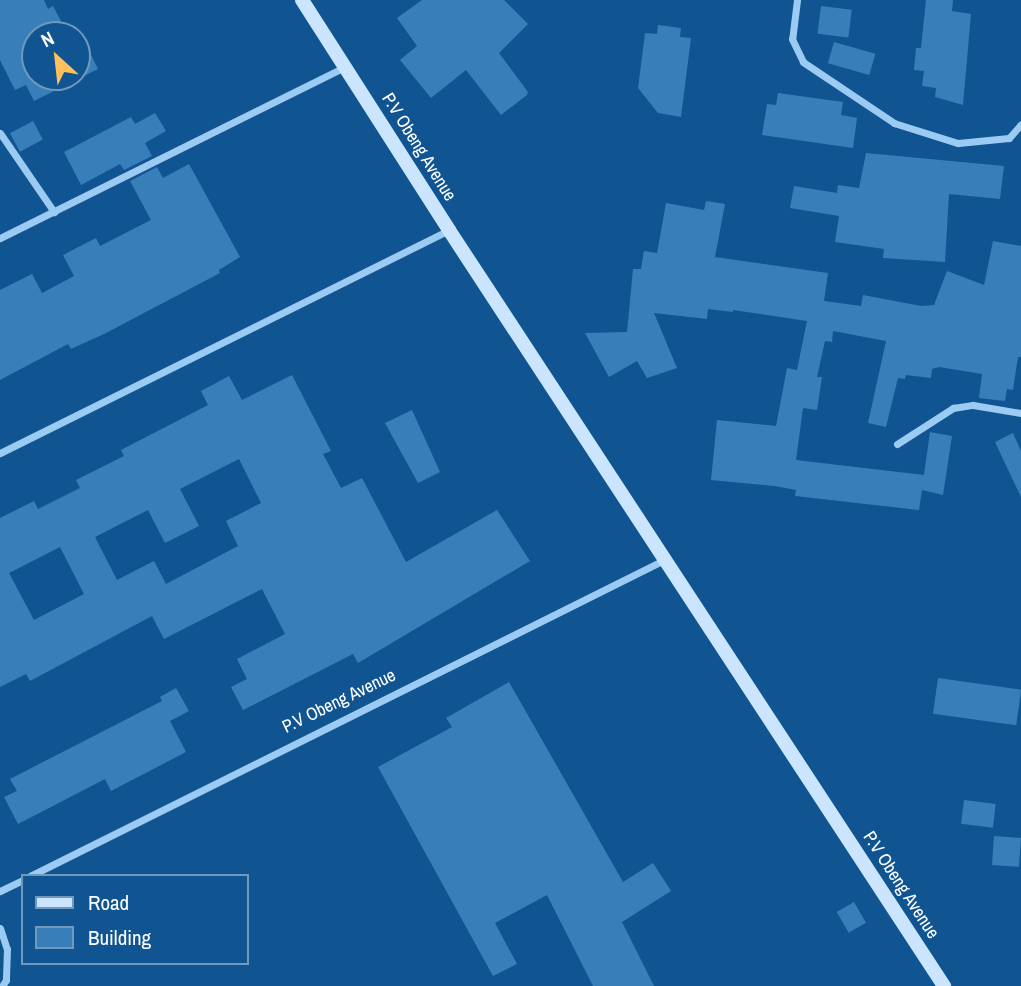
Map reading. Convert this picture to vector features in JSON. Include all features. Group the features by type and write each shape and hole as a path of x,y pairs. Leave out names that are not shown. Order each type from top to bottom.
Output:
{"main road":[{"name":"P.V Obeng Avenue","path":"302,0 449,230 943,986"}],"street":[{"path":"797,0 792,40 803,62 894,123 958,143 1010,138 1021,124"},
{"path":"0,239 345,67"},
{"path":"0,133 54,212"},
{"path":"0,453 449,230"},
{"path":"897,444 953,408 973,405 1021,413"},
{"name":"P.V Obeng Avenue","path":"34,874 664,560"},
{"path":"0,891 21,881"},
{"path":"0,928 7,949 5,984"}],"building":[{"path":"0,0 44,0 48,9 53,6 61,21 21,21 21,87 15,90 0,60"},
{"path":"422,0 504,0 528,24 499,53 528,92 527,95 501,115 466,70 431,98 400,60 417,46 397,18"},
{"path":"926,0 953,0 952,11 971,14 963,105 935,97 936,88 922,86 924,71 914,70 916,48 921,48"},
{"path":"821,6 852,10 848,38 818,34"},
{"path":"658,25 681,28 680,37 691,38 681,117 658,113 638,88 645,33 657,34"},
{"path":"834,42 875,54 869,75 828,63"},
{"path":"91,55 98,69 91,72"},
{"path":"29,91 54,91 34,101"},
{"path":"778,93 843,102 841,115 857,118 853,148 762,135 767,104 776,105"},
{"path":"155,113 166,131 145,143 152,156 124,170 120,164 81,185 64,152 131,117 135,124"},
{"path":"33,121 43,140 20,152 10,133"},
{"path":"866,153 1004,166 1000,199 949,194 945,262 883,258 884,249 835,242 839,216 790,208 794,186 837,193 838,185 859,188"},
{"path":"189,164 240,257 219,270 220,273 104,334 71,349 68,344 0,380 0,290 32,274 42,293 74,276 63,255 96,238 100,246 151,220 130,181 157,167 163,178"},
{"path":"706,201 725,204 715,257 828,273 824,301 861,306 863,295 921,306 934,305 947,271 984,285 993,241 1021,246 1021,357 1018,357 1013,390 1007,389 1005,401 979,398 982,374 939,367 932,369 931,378 906,375 905,379 898,378 886,427 868,423 886,341 833,331 832,342 825,341 817,377 822,377 817,410 803,408 796,460 924,475 930,432 952,436 943,495 922,490 919,510 795,496 796,490 775,486 711,480 717,420 776,426 787,368 797,370 807,321 733,310 708,309 707,319 654,313 677,368 647,378 637,361 609,377 585,333 627,332 633,269 641,269 644,251 657,253 666,203 704,210"},
{"path":"292,375 331,451 323,454 341,488 362,478 406,562 497,510 530,561 358,663 353,654 243,710 231,687 247,679 237,659 285,634 262,589 164,639 152,616 30,681 26,674 0,687 0,518 34,501 38,509 80,488 76,480 124,456 121,450 208,405 201,391 229,376 242,400","holes":["239,459 261,503 226,521 238,546 166,584 154,561 117,580 95,537 148,510 165,543 199,526 180,489","60,547 84,594 34,620 9,573"]},
{"path":"412,410 440,472 418,483 385,423"},
{"path":"1013,433 1021,451 1021,497 995,442"},
{"path":"938,678 1021,690 1016,725 933,714"},
{"path":"509,682 623,882 653,863 671,891 622,922 654,986 593,986 547,895 495,923 517,964 493,976 378,767 452,727 446,718"},
{"path":"176,688 189,711 170,721 186,752 111,791 105,779 18,824 4,797 17,791 10,779 162,701 160,697"},
{"path":"964,800 996,804 993,828 961,824"},
{"path":"994,836 1021,838 1019,867 992,865"},
{"path":"854,902 866,923 849,933 837,912"}]}
